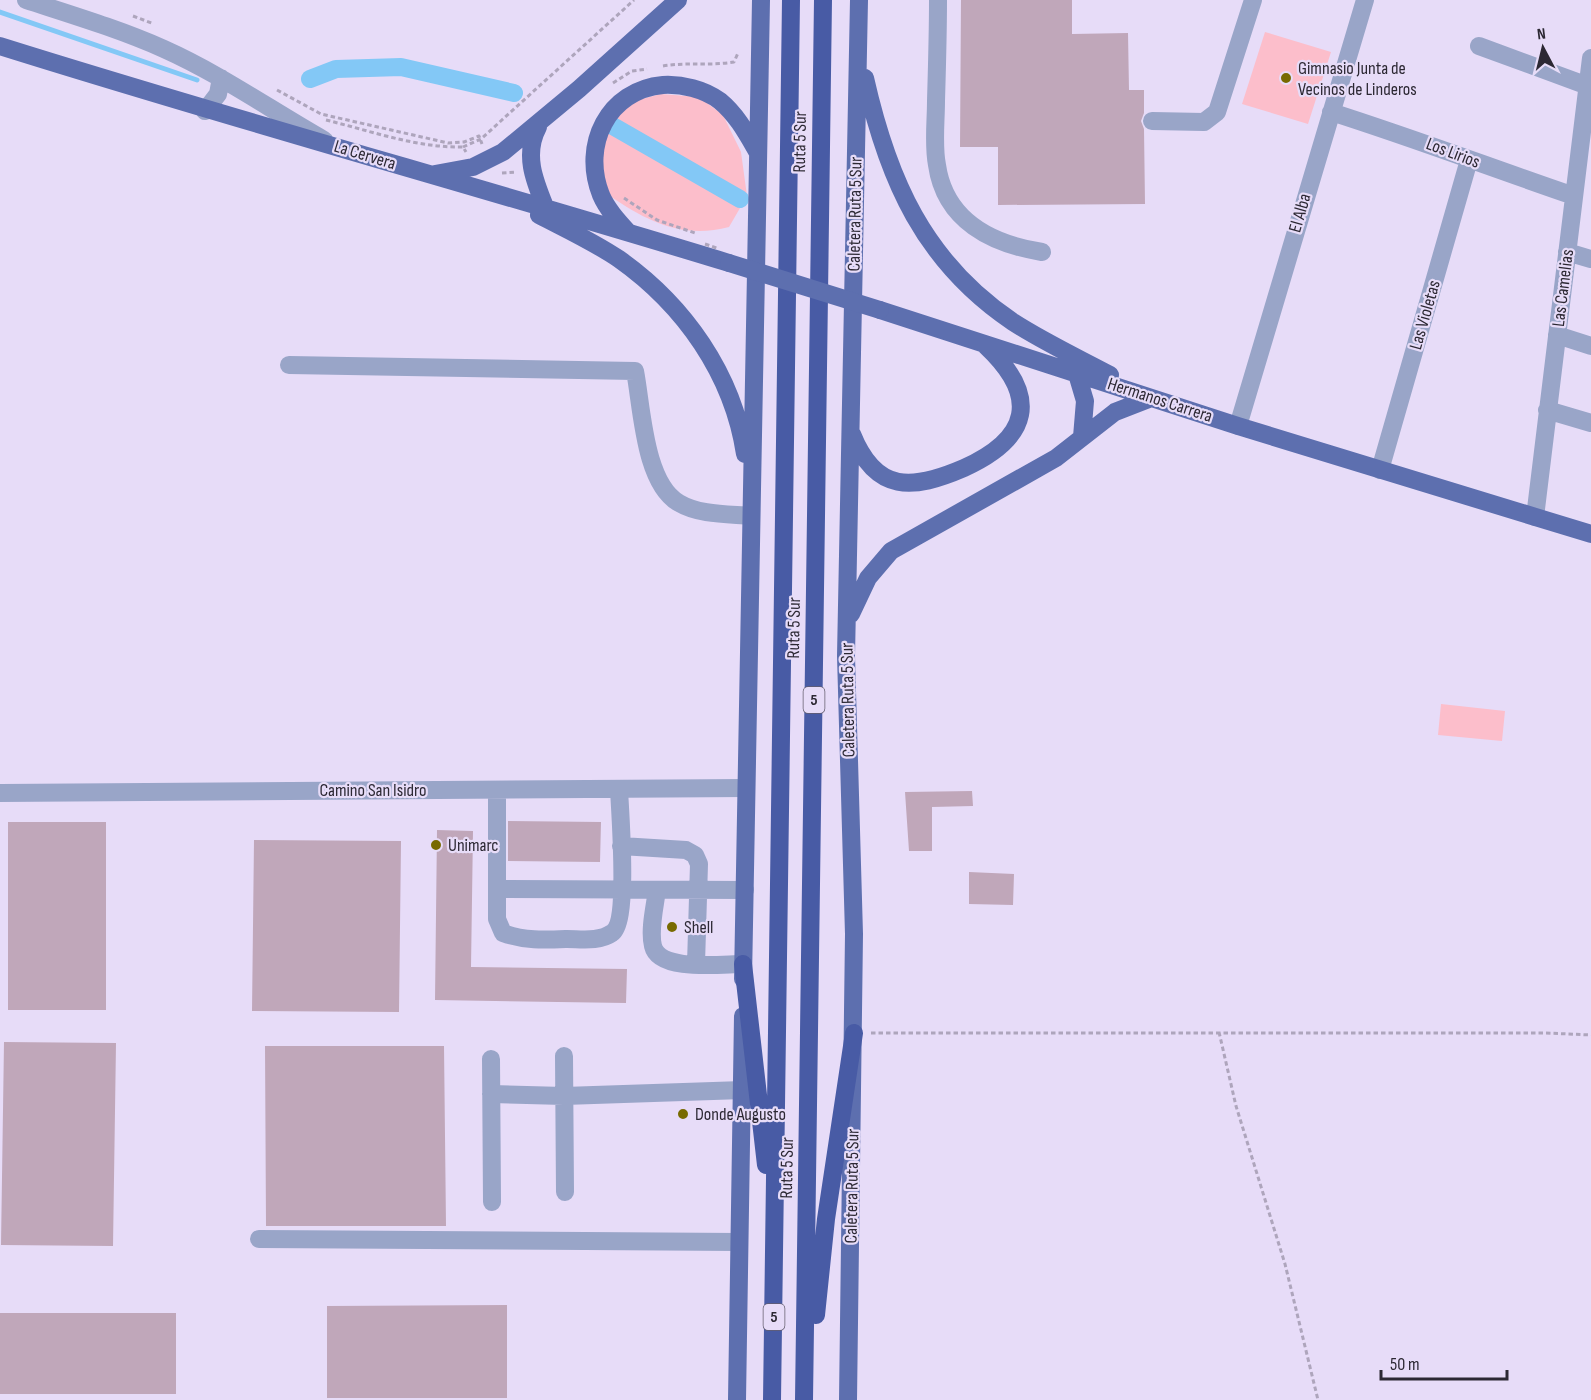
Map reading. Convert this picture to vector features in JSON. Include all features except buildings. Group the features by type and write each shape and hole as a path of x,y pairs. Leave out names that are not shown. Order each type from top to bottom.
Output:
{"highway":[{"name":"Ruta 5 Sur","path":"772,1400 791,0"},
{"name":"Ruta 5 Sur","path":"805,1400 823,0"},
{"path":"743,964 775,1234"},
{"path":"805,1400 826,1219 854,1033"}],"main road":[{"path":"430,175 479,165 509,148 678,0"},
{"path":"737,1400 761,0"},
{"name":"Caletera Ruta 5 Sur","path":"848,1400 854,1033 847,627 859,0"},
{"path":"858,38 870,99 886,156 910,212 935,250 964,282 1014,323 1151,398"},
{"name":"La Cervera","path":"0,46 205,111 334,145 729,263"},
{"path":"628,232 613,215 601,195 595,165 601,129 618,103 641,89 672,85 704,92 718,100 734,114 758,154"},
{"path":"542,120 530,145 532,169 546,209"},
{"path":"506,197 616,258 656,289 689,326 705,348 729,396 744,448 751,498"},
{"name":"Hermanos Carrera","path":"729,263 1238,426 1591,534"},
{"path":"851,430 862,453 878,472 908,484 938,479 996,451 1015,430 1020,402 1013,378 1007,368 985,344"},
{"path":"1077,374 1084,401 1082,437"},
{"path":"847,627 865,584 876,566 891,551 1056,458 1115,412 1151,398"}],"street":[{"path":"26,0 134,36 222,78 334,145"},
{"path":"938,0 936,153 942,184 960,213 981,233 1000,242 1042,252"},
{"path":"1152,121 1198,122 1209,119 1217,112 1254,0"},
{"name":"El Alba","path":"1238,426 1365,0"},
{"path":"1479,46 1588,86"},
{"name":"Las Camelias","path":"1535,517 1591,58"},
{"path":"205,111 218,94 222,78"},
{"name":"Los Lirios","path":"1331,112 1427,142 1469,160 1574,195"},
{"name":"Las Violetas","path":"1380,470 1469,160"},
{"path":"1567,252 1591,259"},
{"path":"1557,335 1591,346"},
{"path":"289,364 635,371 651,463 662,487 678,503 703,512 751,516"},
{"path":"1547,410 1591,423"},
{"name":"Camino San Isidro","path":"0,793 746,788"},
{"path":"497,790 497,919 503,933 522,940 598,939 612,933 619,925 622,890 619,789"},
{"path":"621,846 686,850 695,855 699,864 696,964"},
{"path":"498,889 745,890"},
{"path":"657,890 652,945 658,957 669,963 743,964"},
{"path":"564,1056 565,1192"},
{"path":"491,1059 492,1202"},
{"path":"491,1094 564,1096 742,1089"},
{"path":"259,1239 740,1242"}],"path":[{"path":"481,139 479,136 464,142 448,143 321,114 274,90 320,118 412,142 442,148 463,147 481,139 634,0"},
{"path":"123,13 156,25"},
{"path":"131,20 152,28"},
{"path":"479,165 481,139"},
{"path":"463,147 479,165 490,173 532,169"},
{"path":"601,195 614,186 634,207 657,220 700,235"},
{"path":"694,241 705,244"},
{"path":"1219,1032 1236,1106 1285,1264 1318,1400"},
{"path":"854,1033 1546,1032 1591,1035"}],"shaded area":[{"name":"Gimnasio Junta de Vecinos de Linderos","path":"1265,32 1331,52 1308,124 1242,104"},
{"path":"661,94 699,97 723,115 741,152 747,196 729,227 696,231 666,226 610,196 598,158 604,130 630,102"},
{"path":"1441,704 1505,711 1502,741 1438,735"}],"waterway":[{"path":"0,12 197,80"},
{"path":"310,79 336,69 401,67 514,93"},
{"path":"611,125 740,199"}],"place":[{"name":"Gimnasio Junta de Vecinos de Linderos","path":"1286,78"},
{"name":"Unimarc","path":"436,845"},
{"name":"Shell","path":"672,927"},
{"name":"Donde Augusto","path":"683,1114"}]}
